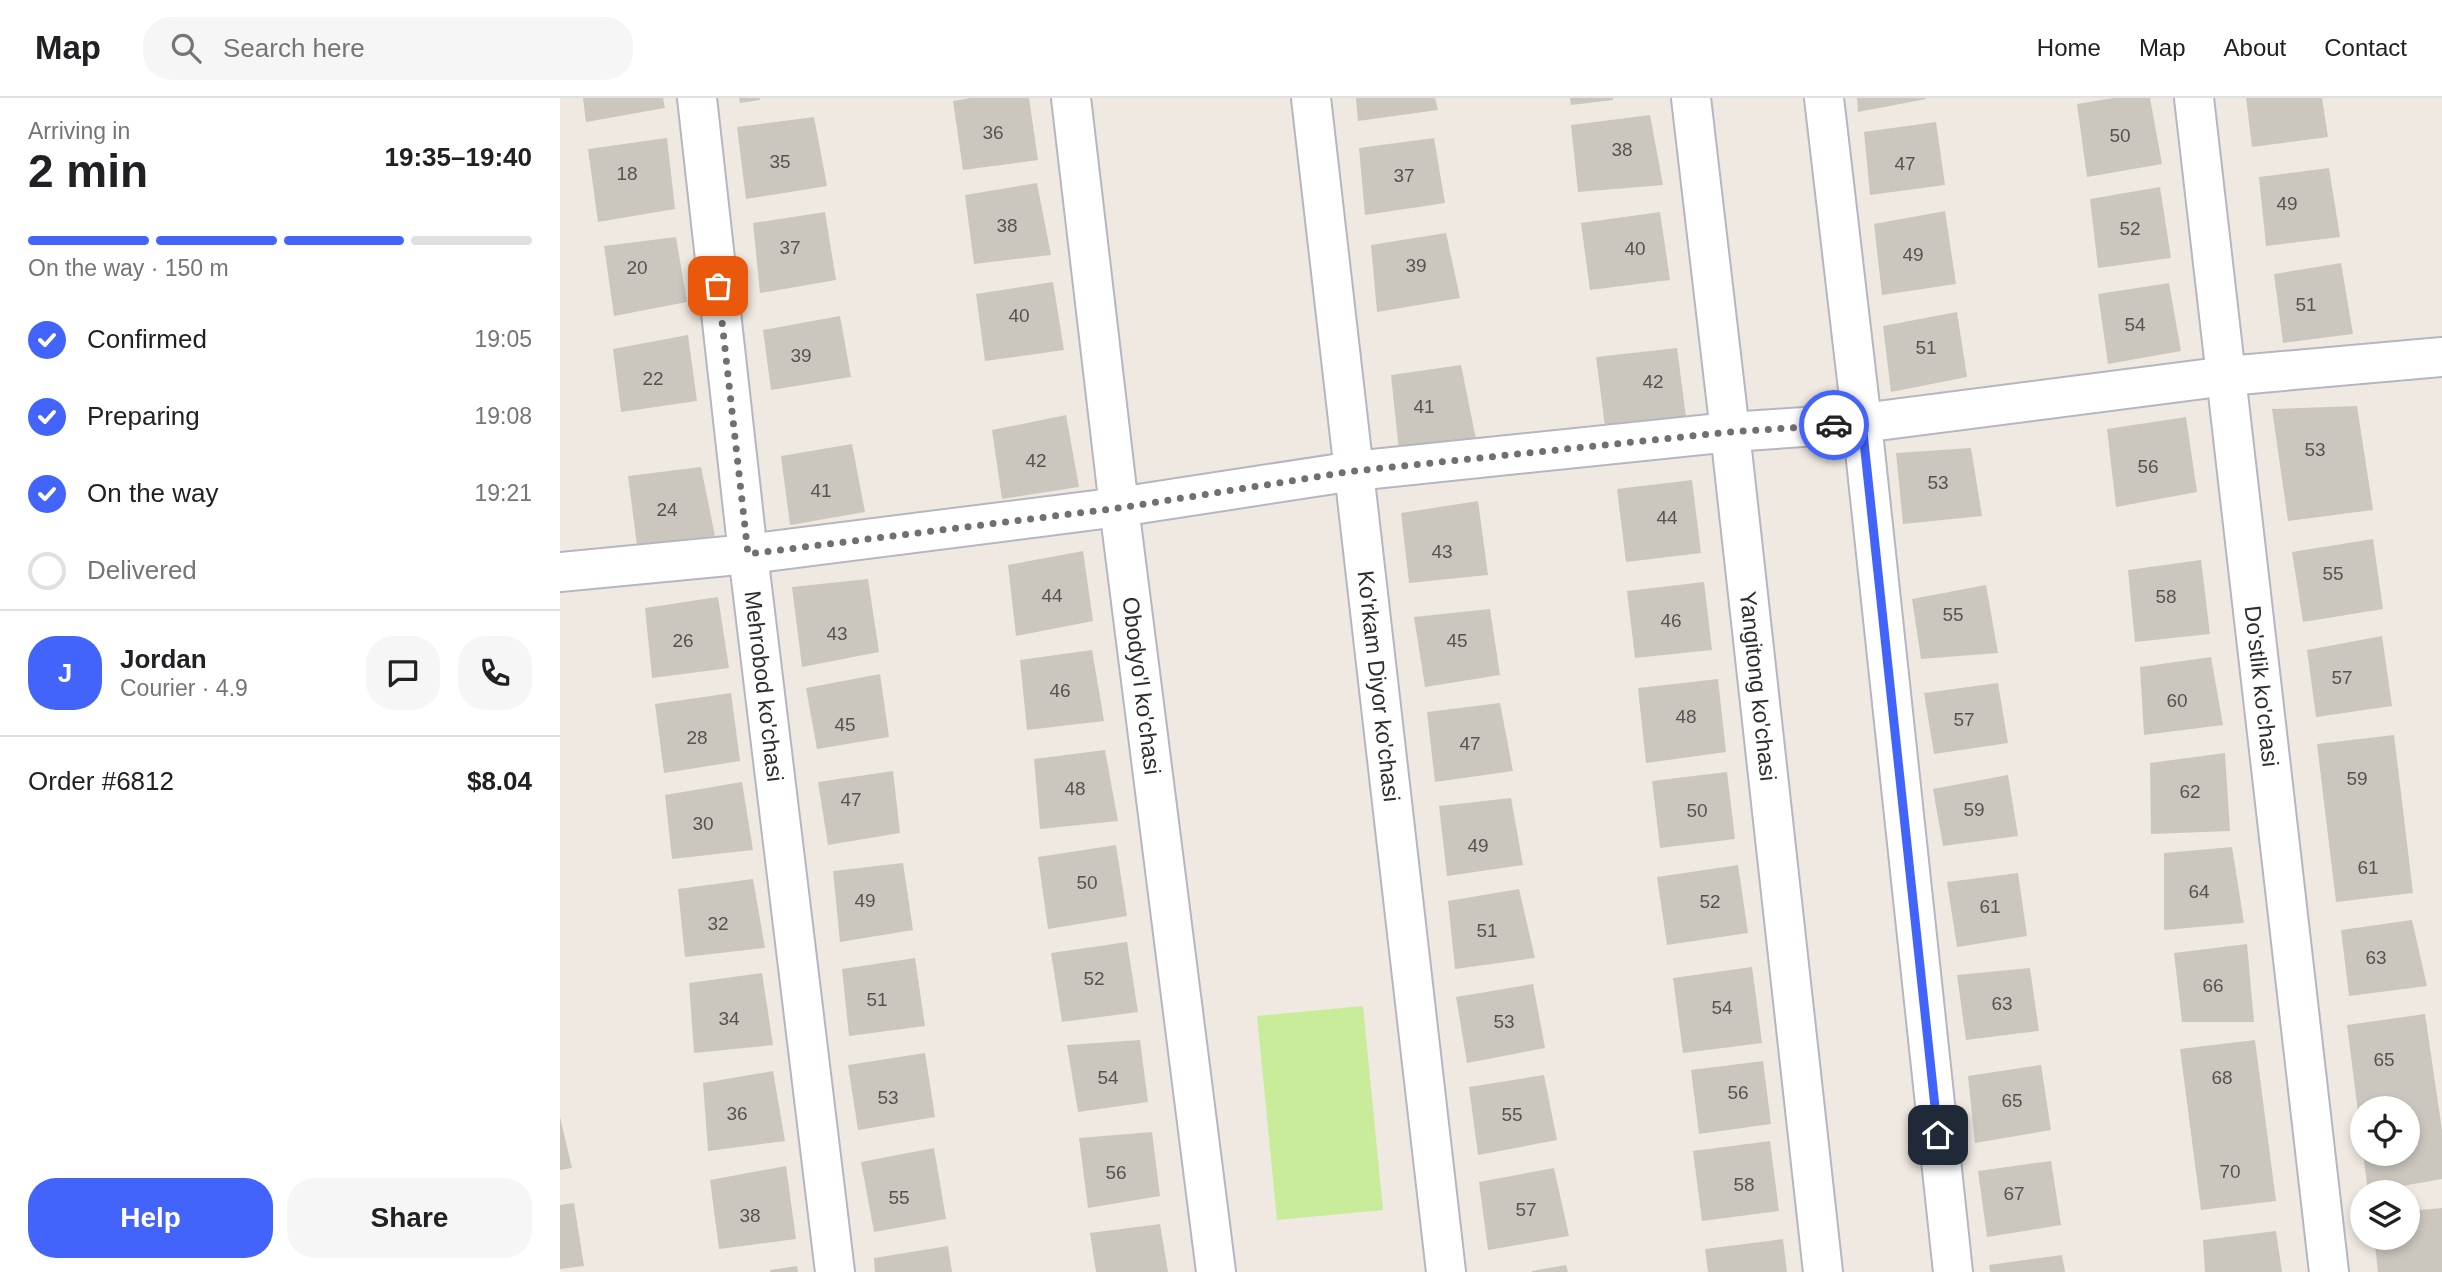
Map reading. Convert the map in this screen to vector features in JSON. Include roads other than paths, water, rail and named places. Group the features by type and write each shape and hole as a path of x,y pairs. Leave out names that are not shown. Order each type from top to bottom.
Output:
{"street":[{"name":"Mehrobod ko'chasi","path":"697,98 748,554 835,1272"},
{"name":"Obodyo'l ko'chasi","path":"1071,98 1119,508 1216,1272"},
{"name":"Ko'rkam Diyor ko'chasi","path":"1311,98 1446,1272"},
{"name":"Yangitong ko'chasi","path":"1691,98 1823,1272"},
{"path":"1824,98 1862,423 1953,1272"},
{"name":"Do'stlik ko'chasi","path":"2194,98 2329,1272"},
{"path":"560,572 748,554 1119,508 1354,471 1730,432 1862,423 2227,376 2442,357"}]}
